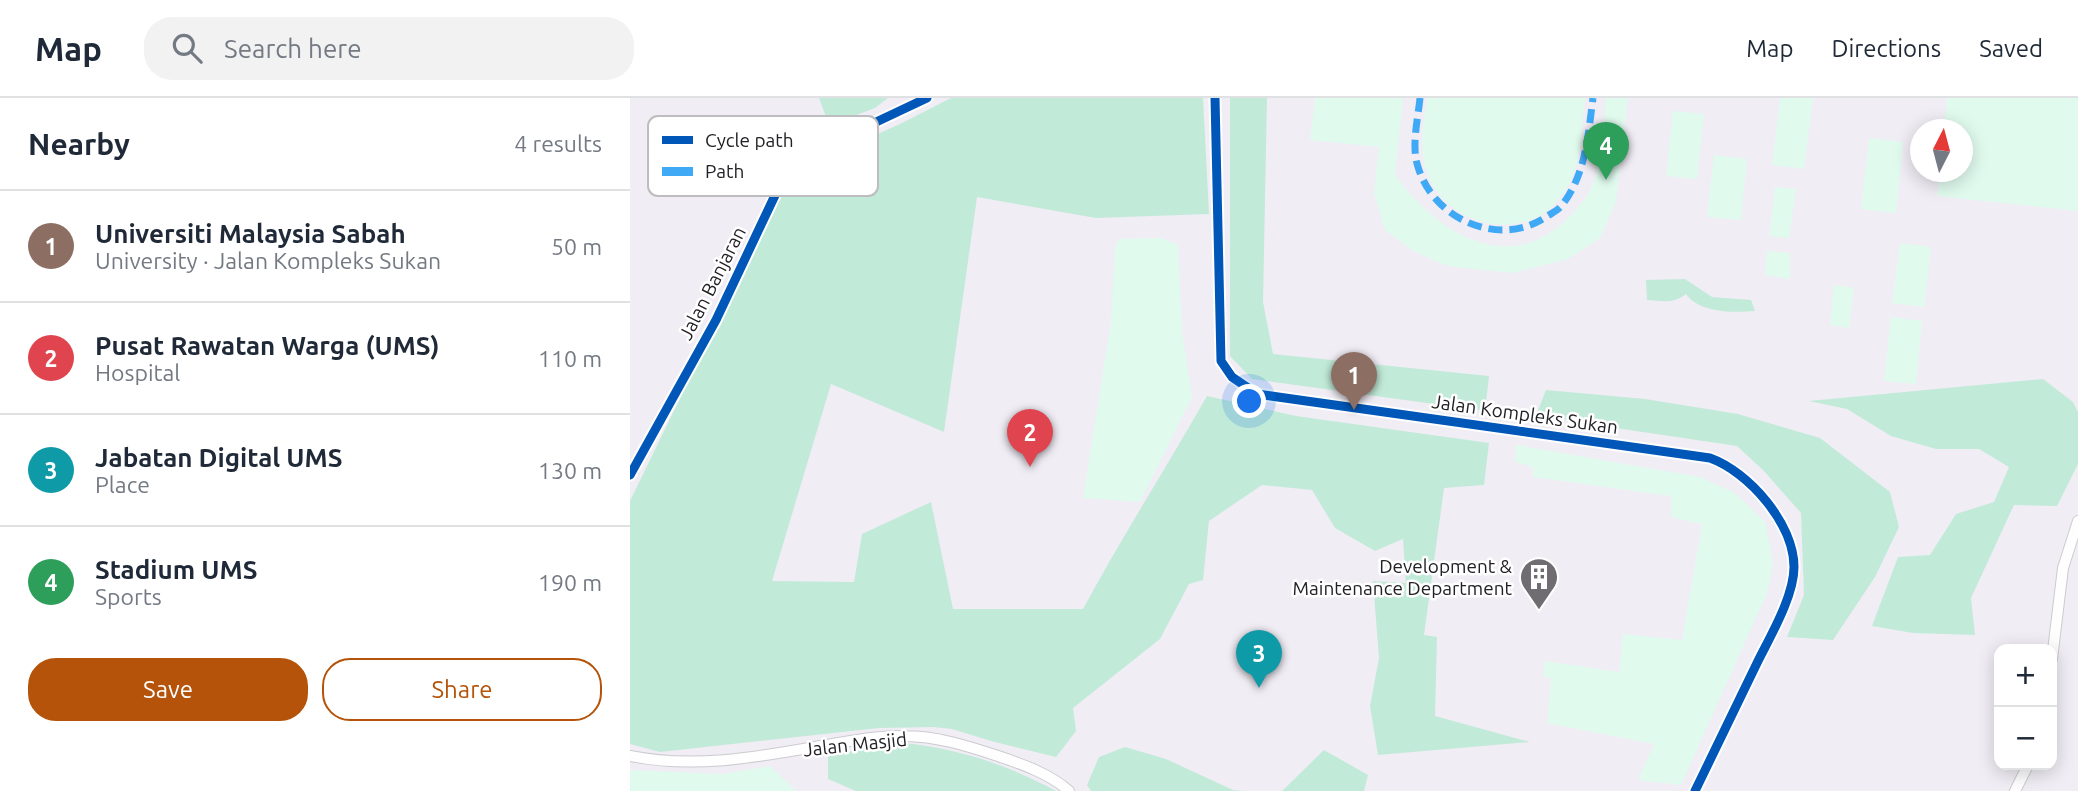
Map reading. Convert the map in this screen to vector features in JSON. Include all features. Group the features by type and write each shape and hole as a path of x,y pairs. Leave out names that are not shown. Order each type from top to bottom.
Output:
{"street":[{"name":"Jalan Banjaran","path":"878,121 927,98"},
{"name":"Jalan Kompleks Sukan","path":"1215,98 1221,361 1232,377 1257,394 1710,458 1723,463 1751,483 1775,513 1785,531 1795,565 1792,586 1695,791"},
{"name":"Jalan Banjaran","path":"630,475 716,320 775,196"},
{"path":"2054,644 2063,568 2078,521"},
{"name":"Jalan Masjid","path":"630,756 673,761 728,761 859,740 904,736 947,741 1017,762 1060,783 1069,791"},
{"path":"2015,791 2026,770"}],"shaded area":[{"path":"630,98 2078,98 2078,791 630,791"}],"green space":[{"path":"819,98 888,98 875,108 853,116 826,116"},
{"path":"951,98 1203,98 1209,214 1096,218 977,197 944,432 831,384 772,581 854,582 862,534 931,502 953,609 1083,609 1207,396 1296,416 1489,443 1484,485 1444,488 1424,635 1437,637 1435,716 1530,742 1378,755 1370,706 1379,658 1373,581 1406,583 1403,539 1375,551 1335,528 1312,490 1262,485 1209,521 1203,580 1189,584 1160,639 1073,708 1076,731 1056,757 952,729 933,727 879,728 660,752 630,744 630,501 779,196 878,196 878,134"},
{"path":"1230,98 1267,98 1263,302 1273,354 1489,376 1485,411 1252,379 1230,356"},
{"path":"1315,98 1403,98 1395,175 1427,211 1446,226 1467,238 1489,245 1511,246 1534,241 1557,228 1582,202 1597,170 1606,98 1628,98 1616,202 1600,238 1568,259 1512,273 1448,266 1415,252 1385,230 1374,193 1379,147 1310,140"},
{"path":"1427,98 1585,98 1577,164 1564,192 1543,214 1521,223 1486,223 1455,209 1442,198 1432,184 1425,167 1422,142"},
{"path":"1780,98 1813,98 1804,169 1772,165"},
{"path":"1947,98 2078,98 2078,211 1937,196 1939,182 1973,182 1973,119 1945,119"},
{"path":"1673,111 1704,114 1697,179 1666,176"},
{"path":"1869,138 1903,142 1896,213 1861,209"},
{"path":"1714,155 1747,159 1741,220 1707,217"},
{"path":"1775,187 1796,189 1789,238 1769,236"},
{"path":"1161,238 1178,245 1182,331 1192,397 1140,502 1083,498 1111,321 1115,247 1119,239"},
{"path":"1900,243 1931,247 1924,307 1892,303"},
{"path":"1767,251 1790,253 1790,279 1765,275"},
{"path":"1685,279 1712,297 1751,300 1755,311 1727,312 1708,308 1699,305 1686,294 1672,301 1647,300 1646,280"},
{"path":"1834,285 1854,288 1849,328 1830,325"},
{"path":"1891,317 1922,321 1916,384 1884,381"},
{"path":"2043,379 2073,402 2078,412 2078,464 2057,506 2014,505 1971,598 1975,635 1913,633 1872,626 1898,557 1930,555 1956,514 1994,502 2009,467 1979,449 1936,449 1891,436 1847,409 1809,401"},
{"path":"1546,390 1645,399 1738,414 1820,438 1890,492 1899,527 1875,577 1833,640 1787,637 1804,595 1801,513 1764,471 1737,446 1582,423 1537,413"},
{"path":"1516,445 1700,477 1735,493 1765,522 1773,563 1767,593 1681,785 1638,780 1654,744 1547,723 1551,678 1543,677 1545,661 1619,672 1623,634 1682,640 1702,524 1671,517 1671,496 1533,477 1533,467 1515,462"},
{"path":"903,743 982,759 1020,773 1056,791 856,791 828,779 828,755"},
{"path":"1125,747 1166,759 1233,790 1242,791 1091,791 1087,785 1099,757"},
{"path":"1324,750 1368,775 1364,791 1282,791"},
{"path":"770,766 796,791 630,791 630,770 723,774"}],"marked path":[{"path":"1420,98 1415,150 1426,186 1438,202 1453,214 1489,229 1508,230 1528,226 1546,217 1557,210 1571,192 1585,153 1593,98"}],"cycle path":[{"path":"878,121 927,98"},
{"path":"1215,98 1221,361 1232,377 1257,394 1710,458 1725,465 1754,487 1778,517 1792,551 1794,567 1790,590 1775,627 1695,791"},
{"path":"630,475 716,320 775,196"}],"place":[{"name":"Stadium UMS","path":"1606,180"},
{"name":"Universiti Malaysia Sabah","path":"1354,410"},
{"name":"Pusat Rawatan Warga (UMS)","path":"1030,467"},
{"name":"Development & Maintenance Department","path":"1539,611"},
{"name":"Jabatan Digital UMS","path":"1259,688"}]}
